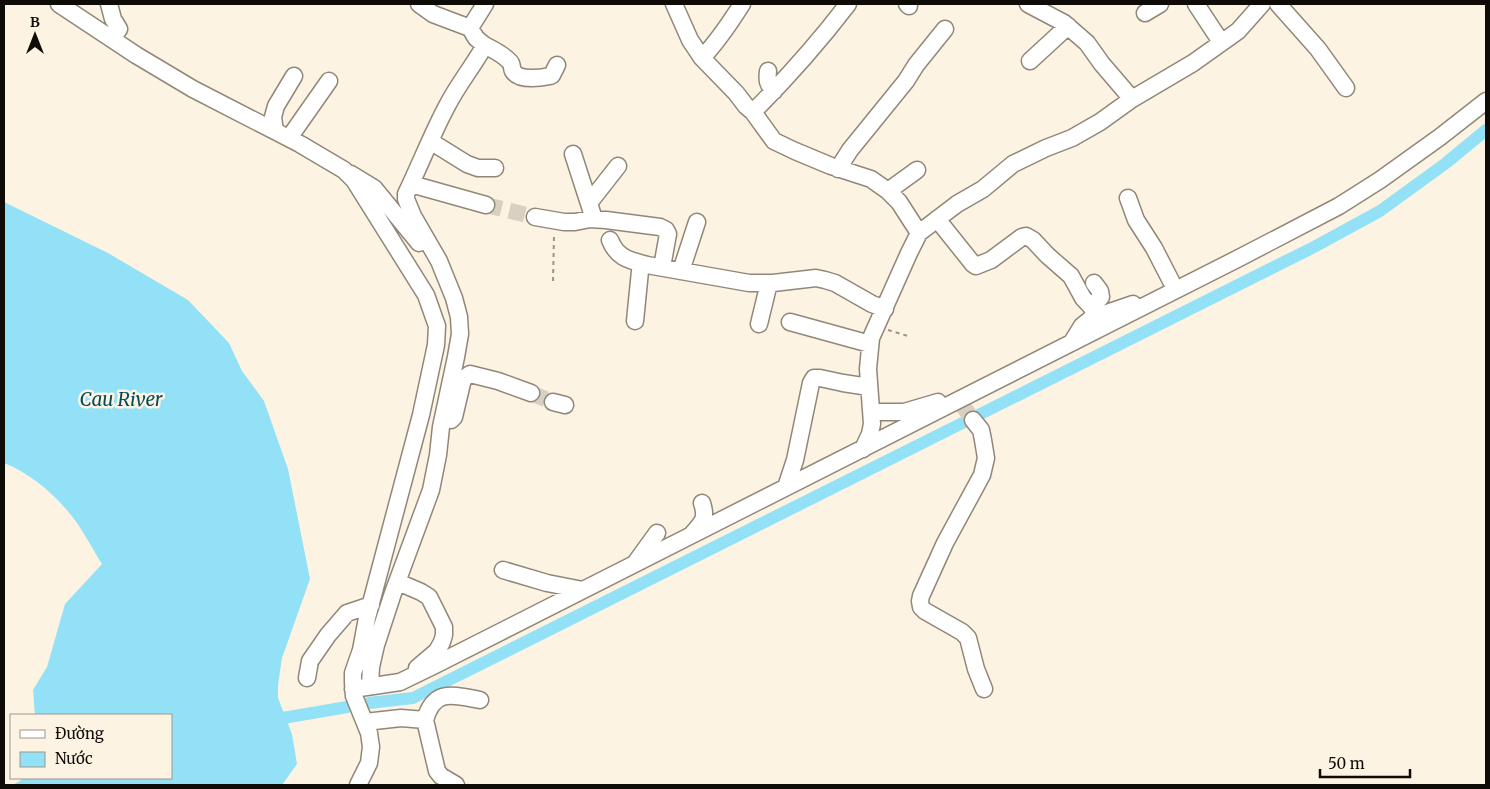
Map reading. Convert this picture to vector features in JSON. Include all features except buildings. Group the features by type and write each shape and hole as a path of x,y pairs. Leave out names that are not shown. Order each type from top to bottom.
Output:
{"street":[{"path":"109,4 113,19 120,29 112,39"},
{"path":"420,4 433,14 470,28 482,44 502,55 510,62 513,72 519,77 544,77 552,75 557,65"},
{"path":"470,28 485,4"},
{"path":"674,4 690,40 702,58 753,112 774,141 794,151 871,179 888,191 906,212 918,233"},
{"path":"702,58 730,24 742,4"},
{"path":"753,112 834,23 848,4"},
{"path":"1028,4 1068,26 1087,43 1132,99"},
{"path":"1145,13 1160,4"},
{"path":"1196,4 1221,42"},
{"path":"863,449 870,434 872,424 868,369 871,338 918,233 957,204 983,188 1013,164 1072,138 1100,122 1132,99 1193,63 1238,30 1262,4"},
{"path":"1278,4 1318,49 1346,88"},
{"path":"69,6 136,55 363,180 374,188 407,227 446,279"},
{"path":"1030,61 1068,26"},
{"path":"838,168 945,29"},
{"path":"370,686 371,667 376,645 431,490 441,427 460,334 459,317 454,298 439,261 413,216 406,199 406,194 447,105 482,50 482,44"},
{"path":"768,70 767,79 769,86 774,91"},
{"path":"282,134 273,117 274,111 294,76"},
{"path":"282,134 329,81"},
{"path":"353,689 400,682 786,487 961,403 1070,344 1338,206 1380,180 1486,101"},
{"path":"430,141 471,166 495,168"},
{"path":"573,154 592,211"},
{"path":"535,217 554,221 575,222 583,220 592,211 618,166"},
{"path":"344,170 354,180 416,278 426,295 437,326 436,345 421,414 361,650 353,673 354,696 365,722 371,747 369,763 358,785"},
{"path":"888,191 917,170"},
{"path":"410,184 486,205"},
{"path":"1128,198 1136,220 1154,248 1171,281"},
{"path":"592,211 666,230 668,234 654,266"},
{"path":"937,220 972,264 976,266 991,260 1022,237 1026,236 1033,240 1070,276 1083,298 1095,311"},
{"path":"681,270 697,222"},
{"path":"610,240 613,249 625,258 654,266 749,283 816,278 835,283 884,309"},
{"path":"635,321 640,271 642,267 654,266"},
{"path":"1149,304 1155,294 1171,281 1186,276 1208,274"},
{"path":"759,324 769,283"},
{"path":"1070,344 1082,326 1092,318 1101,297 1100,290 1094,283"},
{"path":"1095,311 1135,303 1149,304"},
{"path":"790,322 870,344"},
{"path":"441,427 449,423 454,416 463,380 470,374 498,381 531,393"},
{"path":"786,487 795,460 811,384 814,378 869,387"},
{"path":"872,412 904,412 951,399 961,403"},
{"path":"973,420 980,430 986,458 982,475 946,543 925,586 920,601 921,607 925,611 962,632 968,638 976,669 984,689"},
{"path":"692,535 703,522 705,512 702,503"},
{"path":"635,564 657,533"},
{"path":"503,570 547,583 583,590"},
{"path":"398,582 429,597 444,627 442,642 436,651 406,679"},
{"path":"307,678 310,661 328,635 347,613 371,605"},
{"path":"365,722 414,719 437,698 446,695 480,700"},
{"path":"414,719 436,771 456,785"}],"path":[{"path":"553,282 554,221"},
{"path":"877,327 911,337"}],"water":[{"name":"Cau River","path":"4,202 108,253 188,300 229,343 242,371 264,401 288,469 310,579 282,658 278,685 278,698 292,734 297,764 282,785 13,785 22,779 172,779 172,714 35,714 33,690 47,667 65,604 102,564 75,521 57,499 32,478 4,463"}],"waterway":[{"path":"369,703 413,698 1314,247 1380,211 1446,163 1486,130"},
{"path":"271,720 347,707"}],"tunnel":[{"path":"486,205 535,217"},
{"path":"531,393 553,402"},
{"path":"963,406 973,420"}]}
